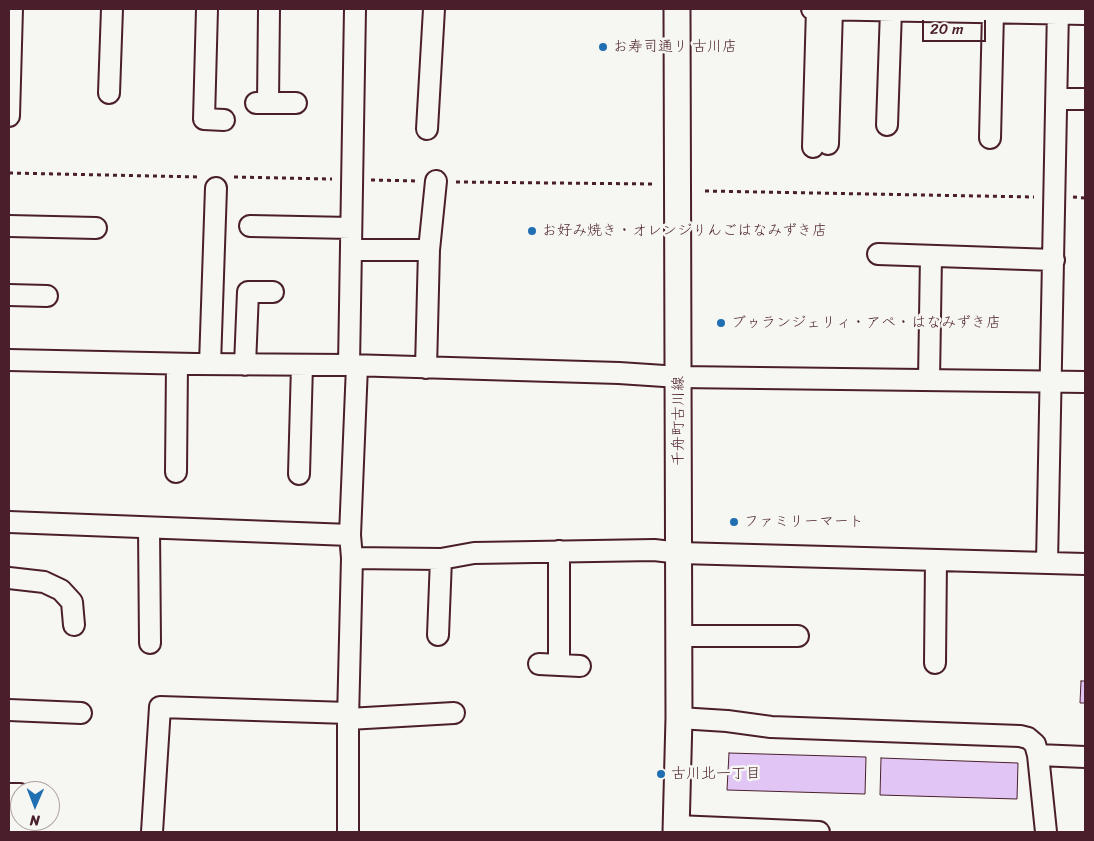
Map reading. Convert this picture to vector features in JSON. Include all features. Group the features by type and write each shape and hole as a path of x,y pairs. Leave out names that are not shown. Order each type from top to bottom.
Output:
{"street":[{"path":"9,116 12,9"},
{"path":"109,93 112,9"},
{"path":"207,9 204,120 224,120"},
{"path":"269,9 262,103 296,103"},
{"path":"348,832 353,366 351,228 355,9"},
{"path":"427,129 434,9"},
{"name":"千舟町古川線","path":"676,829 680,718 677,9"},
{"path":"812,9 993,12 1058,11 1085,14"},
{"path":"817,9 820,146 832,9"},
{"path":"887,125 891,10"},
{"path":"1047,563 1058,11"},
{"path":"990,138 993,12"},
{"path":"1056,98 1085,99"},
{"path":"426,368 429,250 436,181"},
{"path":"210,364 216,188"},
{"path":"9,226 96,228"},
{"path":"250,226 351,228"},
{"path":"351,250 429,250"},
{"path":"878,254 1054,260"},
{"path":"929,380 931,256"},
{"path":"245,365 248,292 273,292"},
{"path":"9,294 47,296"},
{"path":"9,360 353,366 619,373 679,377 1085,382"},
{"path":"176,472 177,364"},
{"path":"299,474 302,365"},
{"path":"9,522 350,534"},
{"path":"149,528 150,644"},
{"path":"352,558 441,559 474,553 654,550 680,553 1085,564"},
{"path":"559,551 559,665"},
{"path":"438,635 441,559"},
{"path":"935,662 936,560"},
{"path":"9,578 44,582 61,590 72,602 74,625"},
{"path":"679,636 798,636"},
{"path":"539,664 580,666"},
{"path":"152,832 160,708 348,716 454,713"},
{"path":"9,710 81,713"},
{"path":"680,718 727,721 771,727 1020,736 1028,738 1035,744 1038,755 1046,832"},
{"path":"1038,755 1085,757"},
{"path":"676,829 819,832"}],"path":[{"path":"705,191 1085,198"}],"building":[{"path":"1081,681 1085,681 1085,703 1080,703"},
{"path":"729,753 866,757 865,794 727,790"},
{"path":"881,758 1018,763 1017,799 880,795"}],"place":[{"name":"お寿司通リ 古川店","path":"603,47"},
{"name":"お好み焼き・オレンジりんごはなみずき店","path":"532,231"},
{"name":"ブゥランジェリィ・アペ・はなみずき店","path":"721,323"},
{"name":"ファミリーマート","path":"734,522"},
{"name":"古川北一丁目","path":"661,774"}]}
